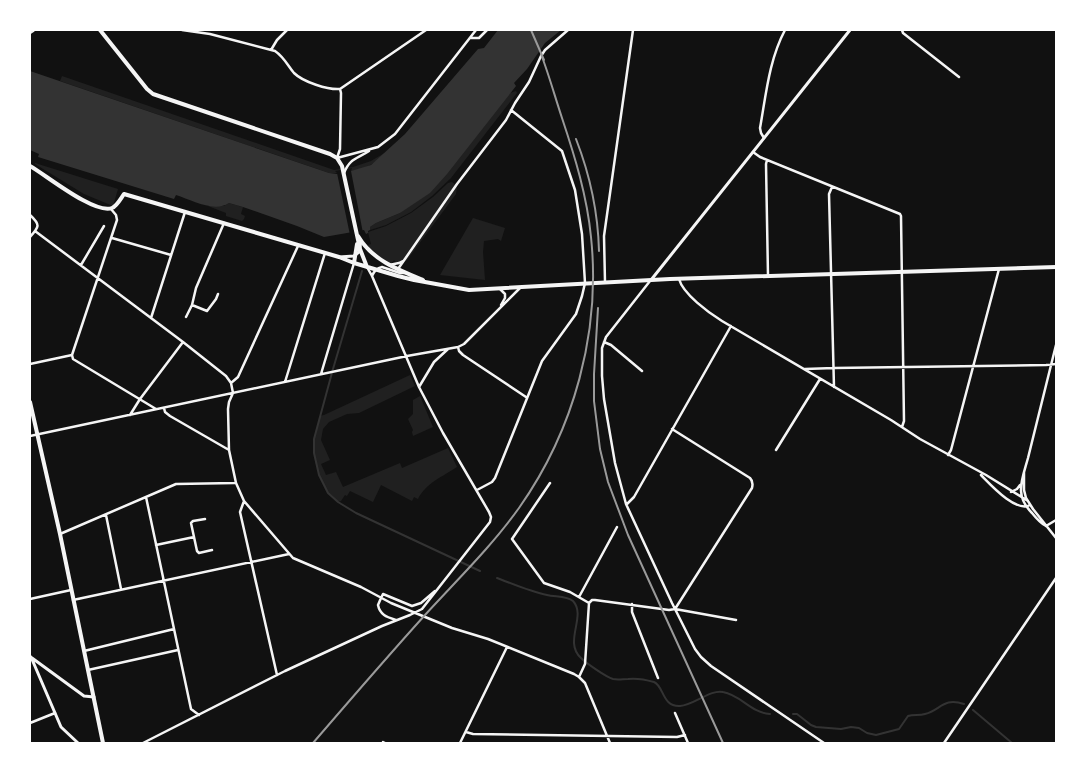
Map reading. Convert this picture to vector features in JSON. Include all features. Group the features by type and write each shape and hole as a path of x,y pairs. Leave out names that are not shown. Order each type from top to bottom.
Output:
{"main road":[{"path":"100,30 153,94 337,158 345,166 344,174 357,234 360,240 371,253 389,265 430,283"},
{"path":"651,280 850,30"},
{"path":"30,166 80,199 104,209 111,209 124,194 339,257 376,270 414,280 469,290 651,280 1056,267"},
{"path":"360,240 360,249 367,267"},
{"path":"354,263 360,240"},
{"path":"339,257 348,257 356,254 360,249"},
{"path":"30,402 60,534 103,743"},
{"path":"31,656 84,696 94,696"},
{"path":"31,656 61,727 78,743"}],"street":[{"path":"182,30 210,32 278,52 297,76 333,90 340,90 426,30"},
{"path":"271,50 277,40 288,30"},
{"path":"337,158 378,147 395,134 476,30"},
{"path":"470,38 479,38 487,30"},
{"path":"398,269 457,184 506,120 529,82 541,56 554,41 568,30"},
{"path":"605,282 604,236 633,30"},
{"path":"764,138 760,128 775,54 785,30"},
{"path":"902,30 902,33 959,77"},
{"path":"337,158 340,149 340,90"},
{"path":"477,490 492,482 495,478 542,361 576,314 585,283 581,226 574,190 562,151 511,110"},
{"path":"345,166 370,150"},
{"path":"753,152 767,160 900,214 904,420 902,427"},
{"path":"767,160 768,276"},
{"path":"832,186 828,194 834,387"},
{"path":"111,209 116,215 117,220 72,355 73,359 158,409"},
{"path":"151,318 185,211"},
{"path":"30,215 38,224 38,228 30,237"},
{"path":"186,317 192,305 196,288 224,223"},
{"path":"81,265 104,226"},
{"path":"35,231 226,376 231,383 234,393 229,402 228,409 229,450 236,483 244,501 293,558 361,587 391,604 452,628 507,646 574,674 585,683 610,743"},
{"path":"112,238 171,255"},
{"path":"231,383 238,378 298,245"},
{"path":"285,382 325,253"},
{"path":"389,265 404,260"},
{"path":"321,374 354,263"},
{"path":"143,743 277,675 422,609 490,522 490,512 419,387 367,267"},
{"path":"372,276 379,268 386,267 400,273 405,273"},
{"path":"948,455 951,450 999,269"},
{"path":"678,279 684,289 711,314 948,455 974,468 1007,499 1026,507"},
{"path":"651,280 606,337 602,348 602,376 607,424 626,504 675,609 701,657 711,666 824,743"},
{"path":"30,436 407,356 458,347 464,344 520,288"},
{"path":"497,310 504,298 504,293 499,289"},
{"path":"192,305 207,311 218,294"},
{"path":"626,504 634,497 731,326"},
{"path":"130,415 183,342"},
{"path":"604,342 611,345 642,371"},
{"path":"1046,526 1026,507 1020,493 1020,484 1056,345"},
{"path":"458,347 463,355 527,397"},
{"path":"419,387 434,362 448,349"},
{"path":"30,364 72,355"},
{"path":"805,370 1056,364"},
{"path":"776,450 820,378"},
{"path":"164,408 165,412 170,416 229,450"},
{"path":"672,428 750,478 753,484 675,609"},
{"path":"1024,470 1024,490 1029,503"},
{"path":"980,473 1029,503 1056,538"},
{"path":"60,534 176,484 236,483"},
{"path":"550,483 512,539 544,583 570,592 589,603"},
{"path":"1011,492 1017,489 1020,484"},
{"path":"146,497 191,709 198,715"},
{"path":"244,501 240,512 277,675"},
{"path":"1026,507 1029,503"},
{"path":"106,515 122,589"},
{"path":"205,519 191,523 197,551 200,553 212,550"},
{"path":"1046,526 1056,520"},
{"path":"579,597 617,528"},
{"path":"156,546 194,537"},
{"path":"73,600 289,554"},
{"path":"944,743 1056,578"},
{"path":"396,620 382,614 378,605 383,594 412,606 421,603 439,587"},
{"path":"30,599 71,590"},
{"path":"589,603 595,600 632,604 670,610 675,609 736,620"},
{"path":"579,677 585,662 589,603"},
{"path":"632,604 632,612 658,678"},
{"path":"84,651 174,629"},
{"path":"460,743 507,646"},
{"path":"88,670 178,650"},
{"path":"30,723 55,712"},
{"path":"675,713 688,743"},
{"path":"466,732 473,734 677,737 685,735"}],"shaded area":[{"path":"498,30 561,30 545,43 527,69 514,83 516,86 430,193 400,213 376,223 370,227 366,234 364,230 324,237 229,203 217,207 176,195 174,199 38,157 39,154 30,150 30,71 329,173 337,174 351,171 371,165 405,134 478,49 484,48"},
{"path":"62,76 334,170 353,167 371,161 388,151 372,164 363,168 329,173 60,81"},
{"path":"516,91 517,93 451,178 411,212 386,225 370,230 370,227 376,223 400,213 510,93"},
{"path":"35,163 118,189 113,206 84,194"},
{"path":"452,182 457,186 456,194 407,260 398,264 394,260 391,264 372,251 368,245 371,244 368,232 386,226 411,213 448,183"},
{"path":"229,203 243,207 241,214 245,216 242,221 226,216 226,213 208,206 224,206"},
{"path":"473,218 505,228 501,241 498,239 484,241 485,280 440,275"},
{"path":"410,375 415,386 359,413 347,414 329,422 323,429 321,440 330,460 321,464 326,475 336,472 343,487 400,463 402,468 448,448 457,467 430,484 418,499 414,497 412,501 381,485 373,502 350,491 347,496 345,495 338,502 328,493 319,475 314,453 314,439 320,416"},
{"path":"420,396 433,427 413,436 413,430 408,419 413,414 413,400"}],"pier":[{"path":"352,168 363,233 350,235 335,171"}],"waterway":[{"path":"362,271 314,439 314,453 319,475 328,493 338,502 356,513 480,571"},
{"path":"497,578 535,592 564,597 573,601 577,607 578,614 574,637 576,652 587,663 610,678 638,679 654,682 660,688 666,700 674,705 685,705 713,693 723,692 757,711 770,714"},
{"path":"793,714 797,714 816,727 859,728 867,733 876,735 899,729 908,716 925,714 951,702 964,704"},
{"path":"973,710 1012,743"}],"railway":[{"path":"531,30 544,60"},
{"path":"313,743 509,522 538,478 555,446 569,413 587,344 592,308 591,237 580,177 541,54"},
{"path":"576,139 592,194 597,222 599,251"},
{"path":"598,308 594,401 600,449 608,482 628,535 723,743"}]}
